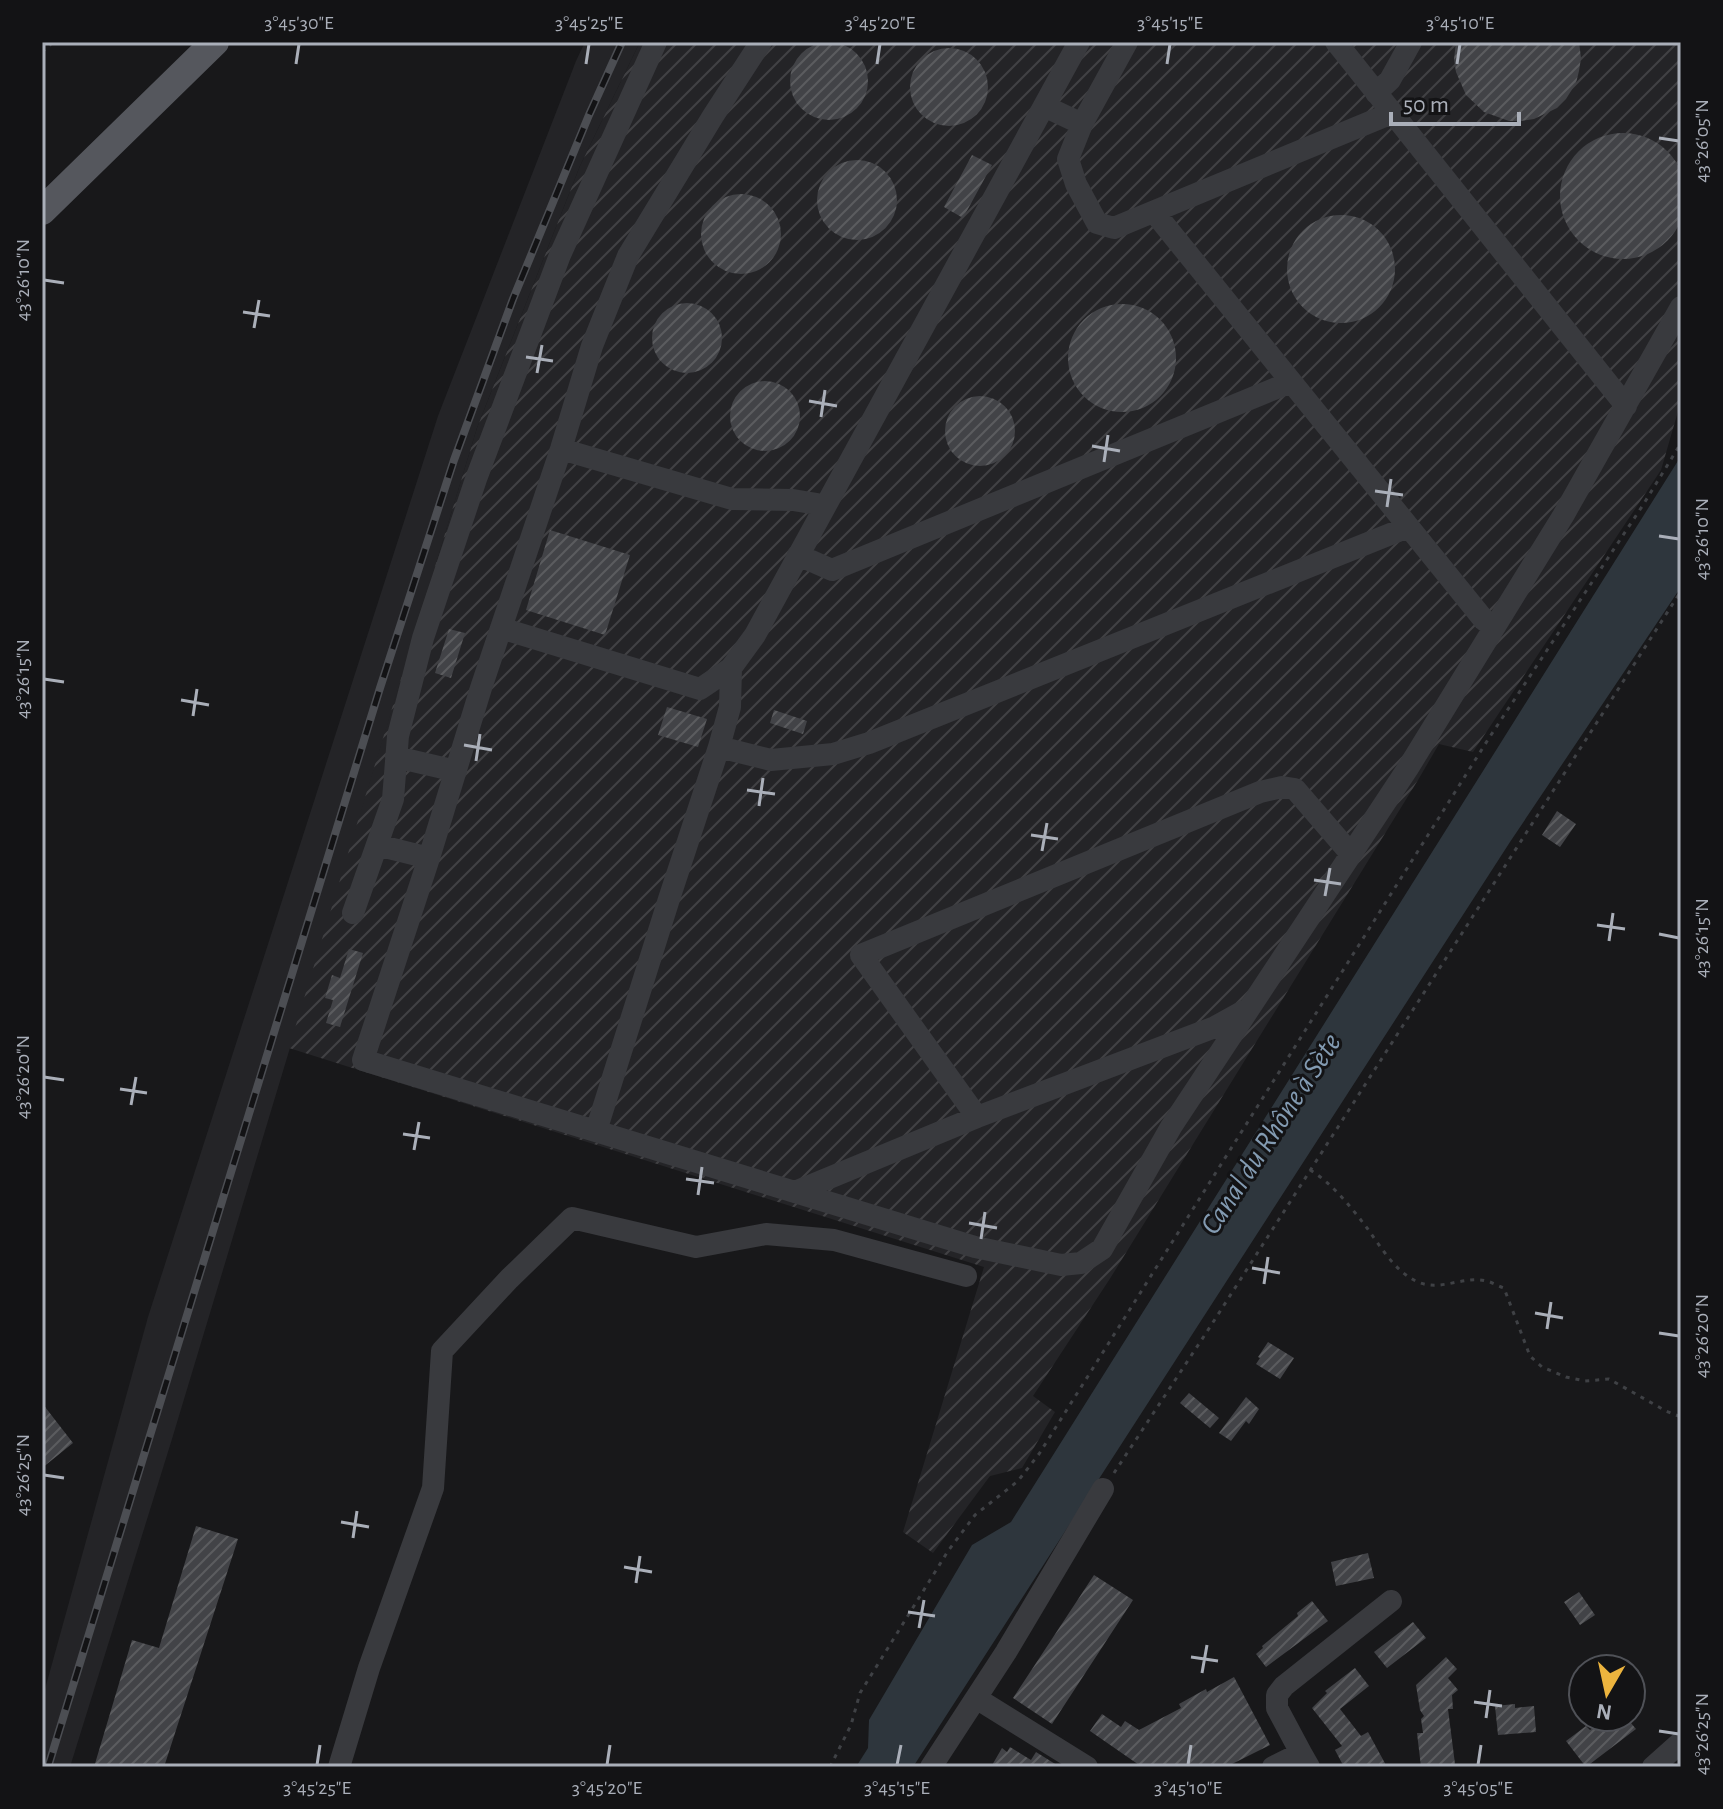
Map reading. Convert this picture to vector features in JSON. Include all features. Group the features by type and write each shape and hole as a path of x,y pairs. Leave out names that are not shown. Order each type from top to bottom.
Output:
{"main road":[{"path":"42,211 215,42"},
{"path":"42,188 81,154 106,149"},
{"path":"42,233 70,202 70,184"}],"street":[{"path":"353,913 393,799 398,736 423,638 476,479 560,255 656,42"},
{"path":"761,42 628,256 592,346 363,1060 975,1247 1061,1265 1081,1263 1102,1249 1171,1127 1408,768 1563,516 1681,307"},
{"path":"501,628 700,689 731,668 755,635 1079,42"},
{"path":"1127,42 1082,124 1068,159 1076,184 1097,223 1114,228 1392,113"},
{"path":"1336,42 1626,406"},
{"path":"1376,93 1390,80 1411,42"},
{"path":"1044,106 1082,124"},
{"path":"1154,212 1484,620 1494,628"},
{"path":"798,555 832,570 1291,382"},
{"path":"561,449 732,499 793,500 823,508"},
{"path":"719,747 771,760 833,754 869,743 1408,527"},
{"path":"596,1131 719,747 730,707 731,668"},
{"path":"396,757 456,771"},
{"path":"977,1117 861,955 1271,789 1295,789 1351,854"},
{"path":"377,845 429,858"},
{"path":"795,1192 977,1117 1215,1027 1249,1009"},
{"path":"339,1767 369,1668 433,1488 442,1351 509,1279 572,1218 696,1247 766,1234 834,1240 966,1276"},
{"path":"931,1767 980,1701 1104,1512 1098,1497"},
{"path":"1273,1767 1305,1760 1277,1708 1277,1695 1284,1686 1391,1601"},
{"path":"943,1767 980,1701"},
{"path":"980,1701 1087,1767"},
{"path":"1653,1767 1681,1742"}],"path":[{"path":"42,52 53,42"},
{"path":"830,1767 851,1725 860,1693 941,1563 975,1515 1018,1481 1039,1454 1473,764 1681,443"},
{"path":"1098,1497 1681,591"},
{"path":"1310,1170 1338,1194 1366,1226 1387,1257 1419,1283 1440,1286 1485,1280 1504,1288 1530,1356 1542,1367 1585,1381 1609,1379 1681,1417"}],"shaded area":[{"path":"585,42 640,42 580,166 477,428 70,1767 42,1767 42,1700 148,1317 438,416"},
{"path":"640,42 1681,42 1681,401 1661,470 1473,752 1439,744 1111,1277 1033,1396 1055,1412 1022,1468 990,1476 933,1553 903,1532 984,1267 289,1048 477,428 580,166"}],"water":[{"name":"Canal du Rhône à Sète","path":"1681,456 1681,587 1510,842 913,1767 856,1767 868,1748 869,1720 972,1545 1011,1522"}],"building":[{"path":"829,42 844,45 857,53 865,66 868,81 865,96 857,109 844,117 829,120 814,117 801,109 793,96 790,81 793,66 801,53 814,45"},
{"path":"1456,42 1579,42 1581,58 1576,83 1557,108 1534,119 1509,121 1484,112 1466,95 1456,72"},
{"path":"941,48 957,48 971,54 982,65 988,87 982,109 971,120 957,126 941,126 927,120 916,109 910,95 910,79 916,65 927,54"},
{"path":"1623,133 1647,138 1668,151 1681,172 1686,196 1681,220 1668,241 1647,254 1623,259 1599,254 1578,241 1565,220 1560,196 1565,172 1578,151 1599,138"},
{"path":"972,155 992,165 963,218 944,207"},
{"path":"857,160 872,163 885,172 894,185 897,200 894,215 885,228 872,237 857,240 842,237 829,228 820,215 817,200 820,185 829,172 842,163"},
{"path":"741,194 756,197 769,206 778,219 781,234 778,249 769,262 756,271 741,274 726,271 713,262 704,249 701,234 704,219 713,206 726,197"},
{"path":"1341,215 1362,219 1379,231 1391,248 1395,269 1391,290 1379,307 1362,319 1341,323 1320,319 1303,307 1291,290 1287,269 1291,248 1303,231 1320,219"},
{"path":"687,303 712,313 722,338 712,363 687,373 662,363 652,338 662,313"},
{"path":"1122,304 1143,308 1160,320 1172,337 1176,358 1172,379 1160,396 1143,408 1122,412 1101,408 1084,396 1072,379 1068,358 1072,337 1084,320 1101,308"},
{"path":"772,381 794,396 800,416 798,430 790,441 779,449 758,451 740,441 732,430 730,409 740,391 751,383"},
{"path":"973,396 987,396 1009,411 1015,431 1013,444 1005,456 987,466 973,466 951,451 945,438 945,424 960,402"},
{"path":"550,530 630,555 605,635 526,610"},
{"path":"449,629 465,633 451,678 435,673"},
{"path":"667,707 707,719 698,747 658,735"},
{"path":"774,710 807,721 803,734 770,723"},
{"path":"1557,811 1576,824 1560,847 1542,835"},
{"path":"349,949 363,953 340,1027 326,1023 333,1000 325,998 332,975 340,978"},
{"path":"1268,1342 1294,1358 1280,1379 1256,1364"},
{"path":"1189,1393 1219,1418 1210,1428 1180,1403"},
{"path":"1246,1397 1259,1409 1231,1441 1219,1433"},
{"path":"42,1403 73,1443 42,1468"},
{"path":"196,1526 238,1539 164,1767 94,1767 132,1640 159,1648"},
{"path":"1368,1553 1374,1578 1336,1586 1331,1562"},
{"path":"1094,1575 1133,1600 1052,1724 1013,1698"},
{"path":"1579,1592 1595,1615 1580,1625 1564,1602"},
{"path":"1312,1601 1328,1621 1266,1667 1256,1654"},
{"path":"1413,1622 1426,1638 1387,1668 1374,1652"},
{"path":"1446,1657 1457,1669 1448,1678 1458,1690 1452,1695 1453,1709 1448,1709 1455,1764 1421,1767 1417,1733 1423,1733 1421,1719 1424,1716 1416,1685"},
{"path":"1355,1668 1369,1686 1340,1709 1361,1736 1368,1732 1387,1767 1344,1767 1335,1750 1342,1746 1312,1708 1327,1693 1325,1691"},
{"path":"1234,1677 1270,1745 1226,1767 1142,1767 1090,1731 1102,1714 1121,1727 1125,1721 1139,1730 1181,1708 1179,1704"},
{"path":"1515,1704 1515,1708 1534,1706 1536,1732 1498,1735 1495,1706"},
{"path":"1577,1733 1631,1733 1586,1767 1566,1741"},
{"path":"1010,1747 1031,1760 1036,1752 1060,1767 991,1767 1002,1748 1007,1752"}],"railway":[{"path":"48,1767 380,688 454,460 513,299 622,42"}]}
